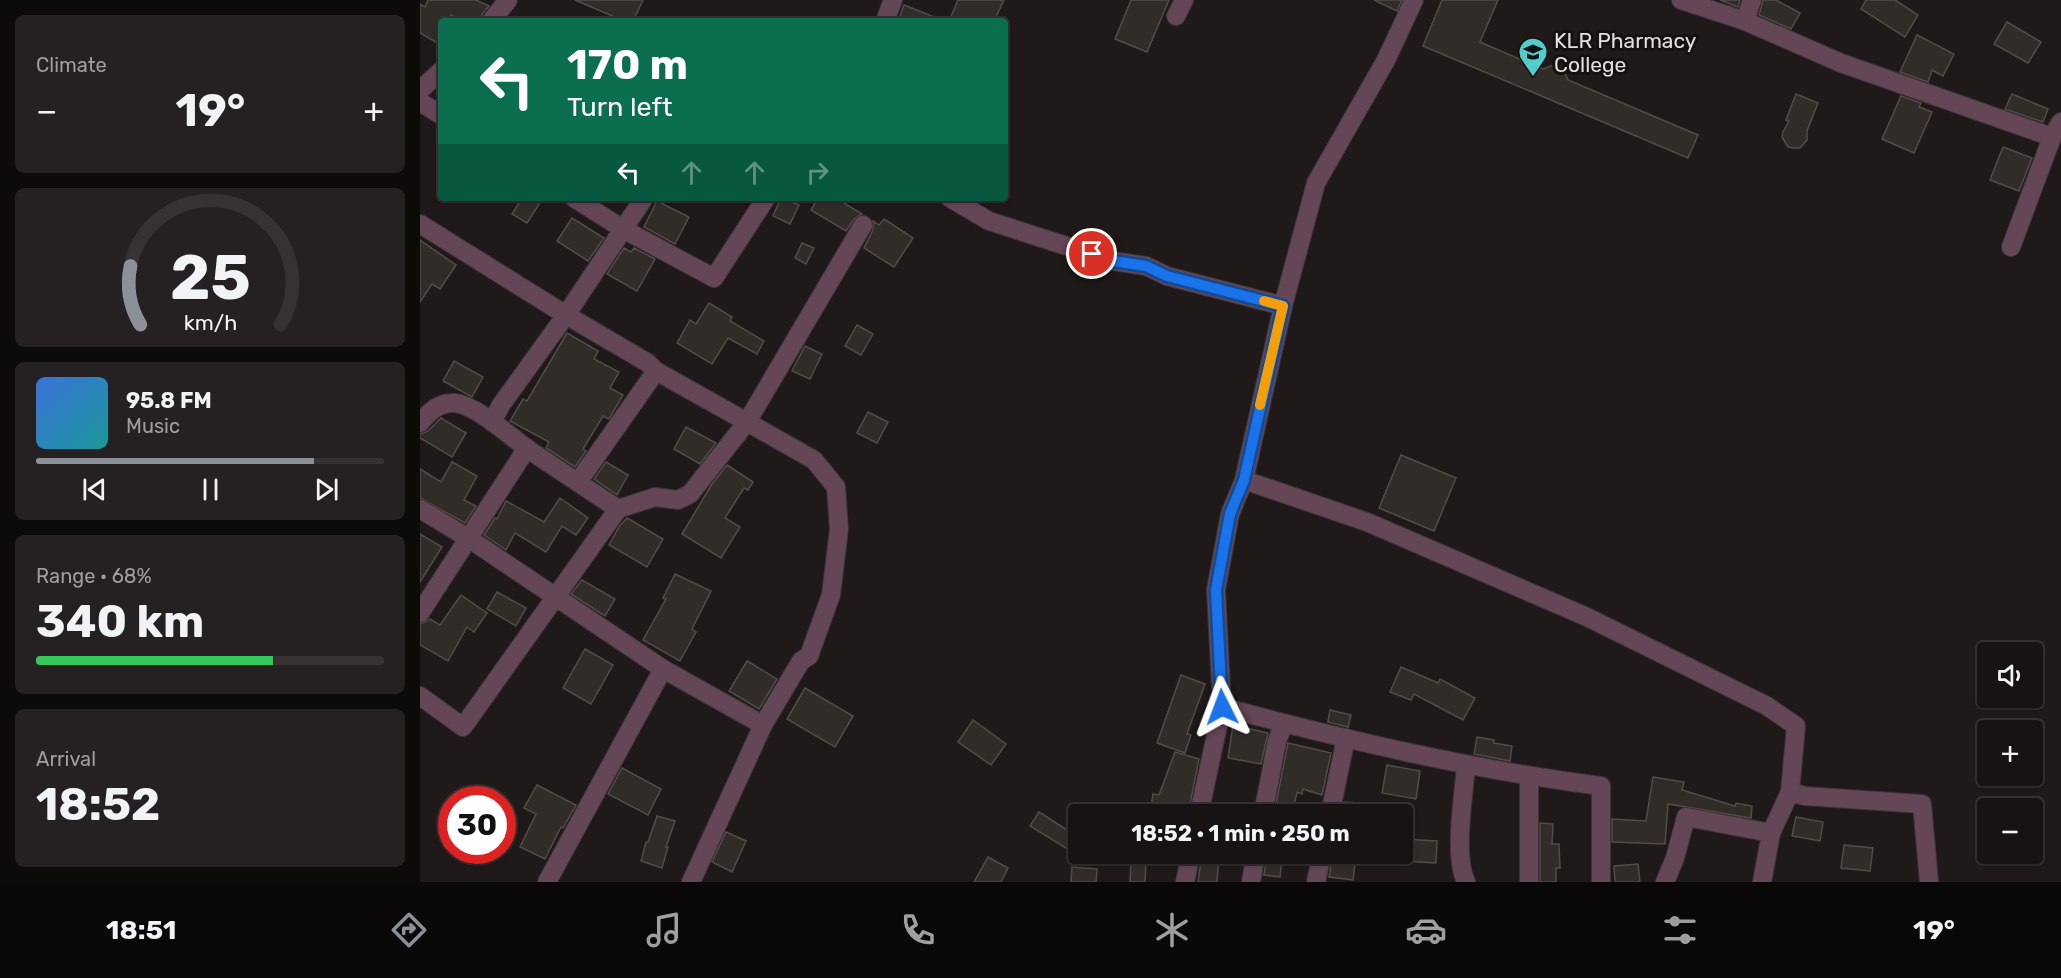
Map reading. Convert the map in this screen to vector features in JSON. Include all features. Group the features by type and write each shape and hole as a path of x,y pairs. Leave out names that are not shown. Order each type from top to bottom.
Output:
{"street":[{"path":"493,18 508,0"},
{"path":"886,18 893,0"},
{"path":"1201,804 1222,707 1216,590 1230,514 1244,480 1283,306 1316,183 1386,60 1414,0"},
{"path":"1681,0 1745,21 1841,63 2057,130 2011,247"},
{"path":"1745,21 1752,0"},
{"path":"420,90 438,74"},
{"path":"420,102 438,113"},
{"path":"579,201 624,229 714,278 764,201"},
{"path":"492,422 501,405 566,315 642,201"},
{"path":"955,201 989,221 1113,261 1146,266 1167,276 1283,306"},
{"path":"420,224 648,363 656,372 814,460 836,486 839,529 831,595 809,656 801,661 763,725 691,882"},
{"path":"420,696 463,727 618,509 655,497 678,500 690,494 747,422 863,225"},
{"path":"578,482 656,372"},
{"path":"420,423 433,408 457,403 492,422 618,509"},
{"path":"420,613 527,448"},
{"path":"1244,480 1367,522 1587,617 1767,706 1796,726 1790,792 1771,833 1762,882"},
{"path":"420,509 468,538 663,669 763,725"},
{"path":"547,882 663,669"},
{"path":"1222,707 1466,765 1529,777 1601,786 1601,882"},
{"path":"1265,804 1277,741 1284,723"},
{"path":"1332,804 1346,738"},
{"path":"1466,765 1460,853 1462,874 1466,882"},
{"path":"1529,777 1529,882"},
{"path":"1790,792 1805,796 1922,804 1929,882"},
{"path":"1665,882 1675,858 1686,817 1771,833"},
{"path":"1185,882 1189,864"},
{"path":"1251,882 1254,864"},
{"path":"1316,882 1320,864"}],"building":[{"path":"428,0 476,0 489,6 481,18 457,18 451,15 450,18 438,18 438,43 420,33 420,4 425,7"},
{"path":"575,0 643,0 634,18 617,18"},
{"path":"958,0 1004,0 995,18 950,18"},
{"path":"1131,0 1169,0 1147,52 1115,39"},
{"path":"1374,0 1402,0 1397,11"},
{"name":"KLR Pharmacy College","path":"1442,0 1498,0 1480,42 1543,69 1553,65 1559,66 1564,70 1568,80 1698,135 1688,158 1423,46"},
{"path":"1720,0 1740,0 1738,7"},
{"path":"1763,0 1776,0 1800,13 1791,29 1759,15"},
{"path":"1866,0 1895,0 1918,15 1905,37 1861,9"},
{"path":"904,5 937,18 899,18"},
{"path":"2007,22 2041,42 2028,63 1994,44"},
{"path":"1917,35 1954,54 1943,76 1932,70 1928,82 1900,72"},
{"path":"1796,94 1818,103 1807,131 1807,140 1800,148 1788,147 1782,137"},
{"path":"2012,94 2048,109 2043,122 2005,109"},
{"path":"1901,96 1921,103 1919,107 1932,112 1914,153 1882,139"},
{"path":"2003,147 2032,158 2019,191 1990,180"},
{"path":"520,201 541,201 527,223 512,214"},
{"path":"657,201 689,217 675,244 644,227"},
{"path":"780,201 789,201 799,205 790,224 773,216"},
{"path":"816,201 841,201 862,214 854,219 846,231 811,210"},
{"path":"572,218 604,238 588,261 557,241"},
{"path":"884,219 913,238 894,267 864,248 873,230 873,221 879,225"},
{"path":"420,240 456,265 440,289 432,284 420,302"},
{"path":"802,243 814,248 806,264 795,258"},
{"path":"624,248 631,252 634,248 655,259 637,291 607,274"},
{"path":"709,303 732,317 730,321 764,341 757,354 728,338 712,364 677,343 690,320 696,324"},
{"path":"857,325 873,334 861,355 845,346"},
{"path":"567,333 598,351 594,359 619,372 610,388 623,395 609,419 603,416 583,449 586,451 575,467 546,448 549,442 510,421 523,399 527,401"},
{"path":"805,346 822,354 810,379 792,371"},
{"path":"454,361 483,377 472,397 443,381"},
{"path":"868,412 888,422 877,443 857,433"},
{"path":"441,418 466,433 452,457 420,438 420,434 428,431"},
{"path":"686,427 716,443 700,464 674,449"},
{"path":"1401,455 1456,478 1434,531 1379,508"},
{"path":"452,462 477,476 464,500 476,506 465,523 420,498 420,469 441,482"},
{"path":"606,462 628,475 617,495 594,479"},
{"path":"727,465 753,482 748,490 744,488 725,518 740,527 721,558 682,534 712,484"},
{"path":"560,498 588,518 576,535 562,526 546,552 515,533 506,550 484,535 495,518 497,519 506,501 544,522"},
{"path":"627,518 663,539 647,567 609,545"},
{"path":"420,534 442,547 420,582"},
{"path":"675,574 711,591 692,629 696,632 680,661 643,640 666,599 663,598"},
{"path":"582,580 615,599 605,616 571,594"},
{"path":"497,592 526,608 516,626 487,609"},
{"path":"461,595 487,613 474,632 467,627 448,661 420,645 420,624 430,619 440,625"},
{"path":"585,649 613,665 591,704 563,688"},
{"path":"747,661 777,679 759,709 729,691"},
{"path":"1401,667 1438,683 1440,679 1475,698 1463,720 1414,694 1411,700 1390,692"},
{"path":"1181,675 1205,684 1187,734 1191,735 1185,753 1157,743"},
{"path":"805,688 853,716 835,747 787,719"},
{"path":"1330,710 1351,715 1348,727 1328,722"},
{"path":"973,720 1006,744 991,765 958,742"},
{"path":"1233,725 1268,733 1261,764 1228,758"},
{"path":"1477,737 1512,746 1510,761 1474,754"},
{"path":"1288,743 1331,753 1322,795 1303,789 1302,794 1297,792 1294,804 1276,804"},
{"path":"1175,752 1199,759 1190,804 1152,804 1153,794 1159,795"},
{"path":"1387,765 1420,771 1416,799 1382,793"},
{"path":"622,768 661,789 648,815 608,794"},
{"path":"1653,777 1684,782 1682,790 1735,806 1736,803 1752,806 1751,818 1668,804 1665,844 1612,842 1612,819 1646,821"},
{"path":"537,785 576,805 563,828 561,827 545,859 520,847 536,814 524,808"},
{"path":"1344,802 1373,804 1344,804"},
{"path":"1039,812 1068,831 1068,849 1030,826"},
{"path":"657,816 675,821 662,868 641,861"},
{"path":"1796,817 1823,822 1820,841 1792,836"},
{"path":"1540,823 1553,824 1552,844 1559,844 1560,868 1556,868 1556,882 1540,882"},
{"path":"726,832 746,841 732,872 712,862"},
{"path":"1413,840 1437,841 1436,863 1413,862"},
{"path":"1844,845 1873,848 1870,871 1841,868"},
{"path":"988,857 1008,868 1001,882 974,882"},
{"path":"1131,864 1146,864 1145,882 1130,882"},
{"path":"1201,864 1218,864 1217,882 1198,882"},
{"path":"1266,864 1281,864 1280,877 1264,875"},
{"path":"1331,864 1355,864 1353,880 1329,877"},
{"path":"1638,864 1640,882 1615,882 1614,866"},
{"path":"1072,867 1097,869 1096,882 1071,882"}],"slow traffic":[{"path":"1260,405 1283,306 1264,301"}],"place":[{"name":"KLR Pharmacy College","path":"1533,78"}],"route":[{"path":"1092,254 1113,261 1146,266 1167,276 1283,306 1244,480 1230,514 1216,590 1222,707"}]}
